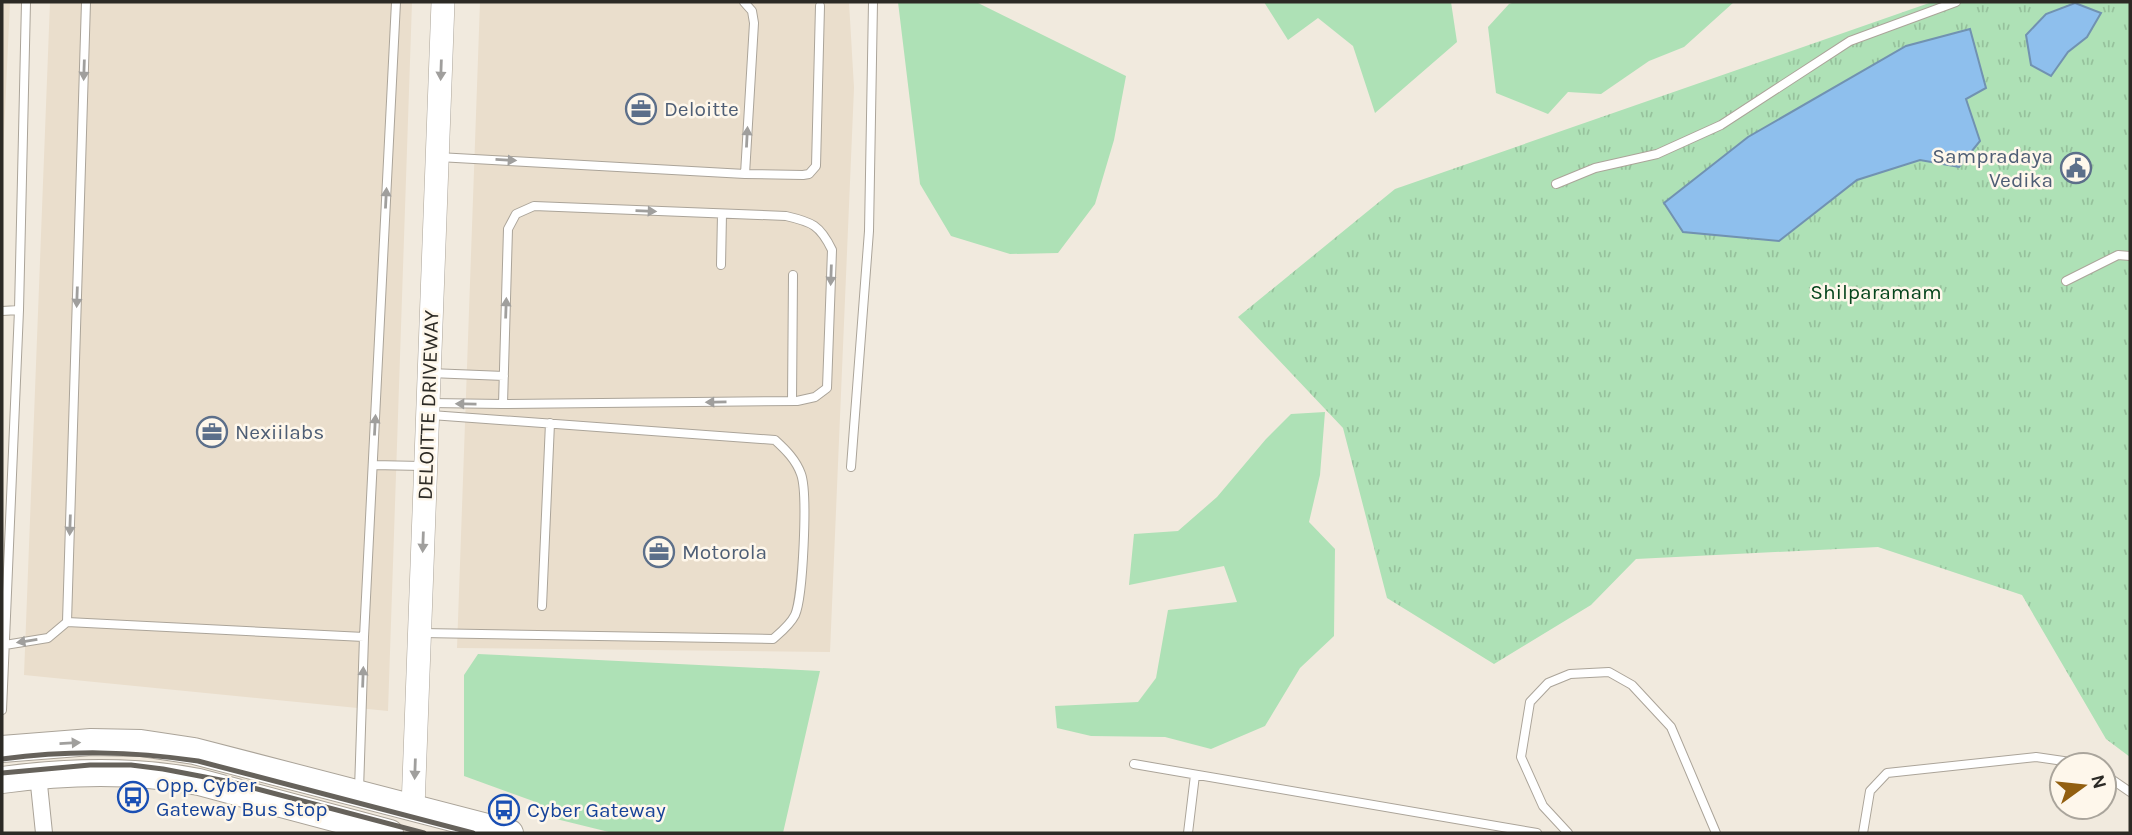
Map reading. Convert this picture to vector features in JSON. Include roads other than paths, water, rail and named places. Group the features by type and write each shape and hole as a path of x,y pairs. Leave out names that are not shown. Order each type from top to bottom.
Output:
{"main road":[{"path":"2,750 91,742 141,743 194,751 510,833"},
{"path":"2,780 71,772 127,772 170,776 317,824 390,833"}],"street":[{"name":"DELOITTE DRIVEWAY","path":"413,808 443,2"},
{"path":"38,775 44,833"}],"lane":[{"path":"2,709 19,310 26,2"},
{"path":"67,622 86,2"},
{"path":"359,793 363,637 396,2"},
{"path":"744,2 752,11 754,23 745,174"},
{"path":"851,467 869,231 873,2"},
{"path":"1556,184 1595,169 1657,154 1711,130 1850,41 1956,2"},
{"path":"438,157 745,174 809,174 816,166 820,6"},
{"path":"428,409 503,404 792,401 815,397 827,388 832,250 824,233 809,222 786,216 534,206 516,214 508,229 503,404"},
{"path":"721,264 722,214"},
{"path":"2066,281 2118,256 2130,256"},
{"path":"792,401 793,275"},
{"path":"2,311 19,310"},
{"path":"430,373 503,376"},
{"path":"421,632 773,639 796,614 805,537 802,477 788,452 775,440 550,423 428,409"},
{"path":"542,606 550,423"},
{"path":"373,465 426,466"},
{"path":"5,645 48,638 67,622 363,637"},
{"path":"1568,833 1543,806 1521,757 1530,702 1548,683 1570,674 1609,672 1632,685 1671,727 1716,833"},
{"path":"1863,833 1870,791 1887,773 2036,757 2048,759"},
{"path":"1134,764 1537,833"},
{"path":"1188,833 1195,775"}],"water":[{"path":"2075,3 2101,13 2087,37 2068,52 2051,76 2031,65 2026,35 2046,14"},
{"path":"1970,29 1986,88 1966,99 1980,141 1959,167 1920,160 1857,180 1779,241 1683,232 1664,203 1748,137 1906,46"}],"railway":[{"path":"2,759 100,753 198,761 473,833"},
{"path":"2,773 90,765 131,765 163,769 231,782 424,833"}],"place":[{"name":"Deloitte","path":"641,109"},
{"name":"Sampradaya Vedika","path":"2076,168"},
{"name":"Nexiilabs","path":"212,432"},
{"name":"Motorola","path":"659,552"},
{"name":"Opp. Cyber Gateway Bus Stop","path":"133,797"},
{"name":"Cyber Gateway","path":"504,810"}],"park label":[{"name":"Shilparamam","path":"1876,292"}]}
